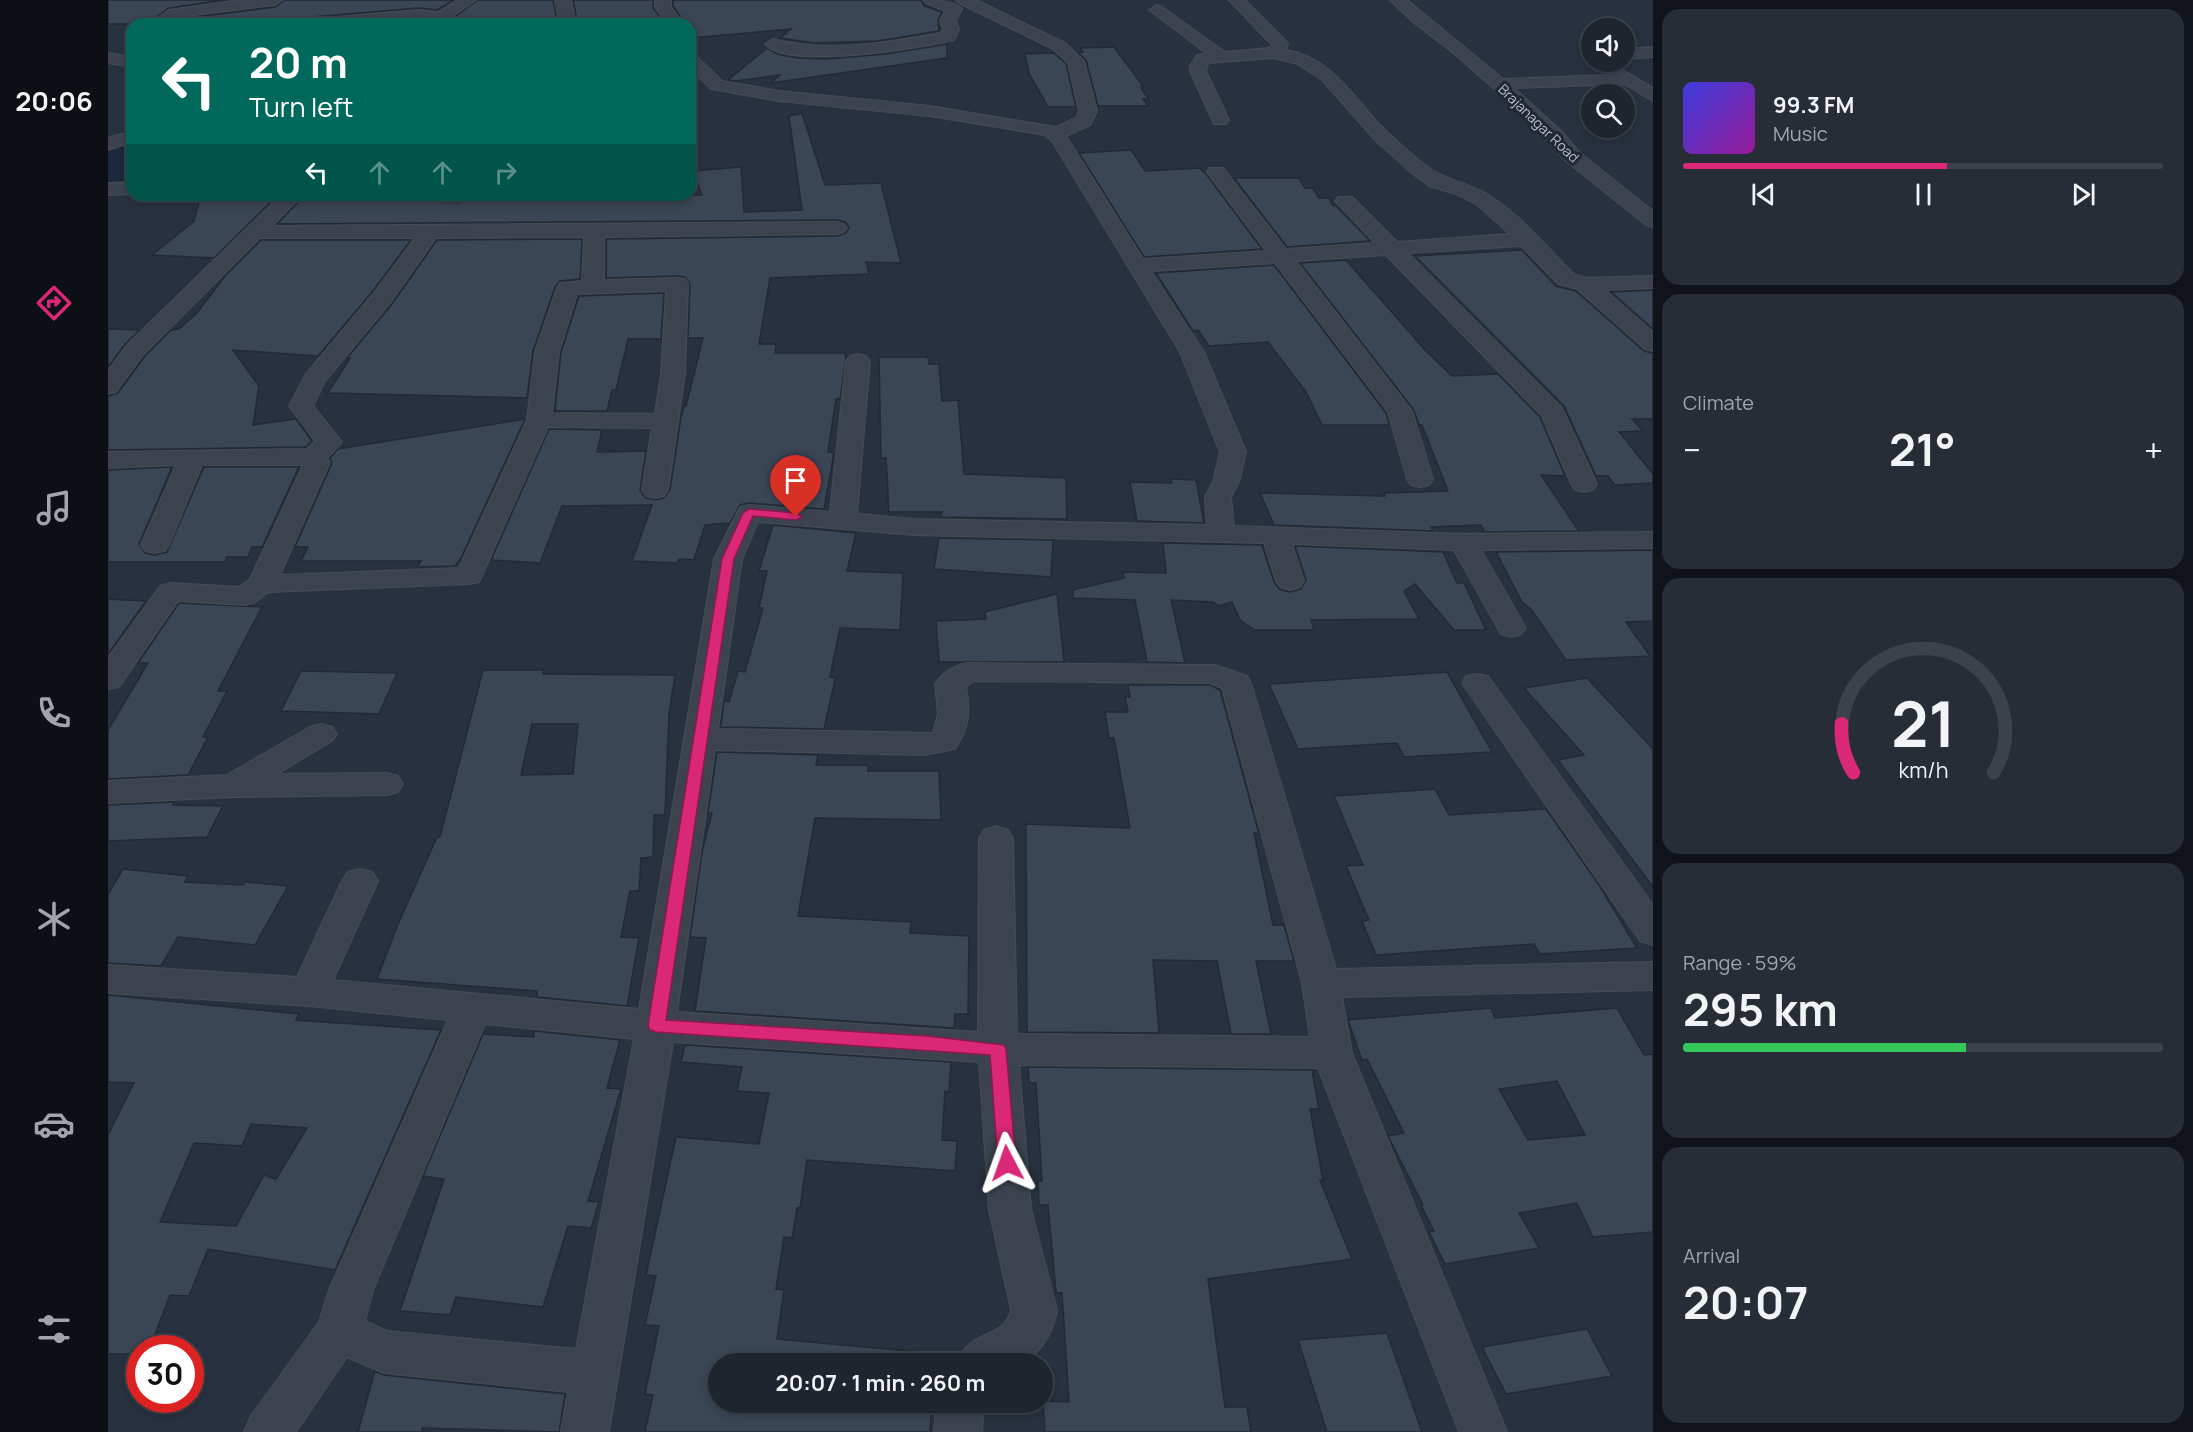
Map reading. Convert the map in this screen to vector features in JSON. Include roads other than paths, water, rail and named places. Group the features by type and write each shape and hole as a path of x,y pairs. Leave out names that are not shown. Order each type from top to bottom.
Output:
{"street":[{"path":"166,18 174,13 274,0"},
{"path":"439,18 468,0"},
{"path":"563,0 567,18"},
{"path":"663,0 663,7 671,18"},
{"path":"773,44 783,50 831,60 948,37 951,29 948,21 954,9 931,0"},
{"path":"964,0 1059,46 1076,61 1088,111 1084,121 1055,134"},
{"path":"1237,0 1280,44 1278,50 1273,53"},
{"name":"Brajanagar Road","path":"1398,0 1499,84 1555,135 1560,144 1573,157 1653,221"},
{"path":"1156,10 1219,55"},
{"path":"383,18 419,15 429,18"},
{"path":"1635,53 1653,52"},
{"path":"1220,120 1197,66 1203,58 1219,55 1290,54 1315,66 1343,90 1371,125 1428,176 1439,184 1466,191 1492,204 1566,279 1585,284 1614,285 1653,282"},
{"path":"108,58 126,61"},
{"path":"696,65 717,85 779,96 930,111 1051,131 1055,134 1192,352 1233,452 1226,482 1218,497 1221,534"},
{"path":"1617,72 1653,96"},
{"path":"1499,84 1628,79"},
{"path":"108,144 126,138"},
{"path":"1216,172 1400,411 1420,478"},
{"path":"108,189 126,188"},
{"path":"108,387 135,350 286,201"},
{"path":"1345,201 1553,413 1584,484"},
{"path":"255,232 837,228"},
{"path":"593,287 594,231"},
{"path":"108,460 314,457 329,442 301,406 314,379 382,298 430,232"},
{"path":"1137,266 1526,239"},
{"path":"262,584 469,576 539,420 547,352 568,288 677,284 673,374 655,490"},
{"path":"1585,284 1653,344"},
{"path":"843,521 858,361"},
{"path":"539,420 664,421"},
{"path":"155,544 192,457"},
{"path":"108,680 170,592 245,596 262,584 317,462 314,457"},
{"path":"585,1432 656,1026 728,559 749,513 914,527 1275,534 1463,542 1653,540"},
{"path":"1275,534 1290,580"},
{"path":"1463,542 1511,628"},
{"path":"701,739 924,745 944,742 954,724 954,705 950,684 966,672 1215,674 1236,683 1321,983 1332,1053 1483,1432"},
{"path":"1477,683 1653,932"},
{"path":"234,786 321,734"},
{"path":"108,792 234,786 386,784"},
{"path":"996,838 998,1049 1010,1209 1034,1310 1033,1323 1019,1340 998,1353"},
{"path":"309,992 360,881"},
{"path":"1321,983 1653,976"},
{"path":"108,979 309,992 656,1026 927,1042 998,1049 1332,1053"},
{"path":"268,1432 339,1331 351,1290 473,1008"},
{"path":"339,1331 384,1352 596,1373"},
{"path":"958,1432 959,1413"}],"water":[{"path":"126,145 126,186 108,187 108,150"}]}
